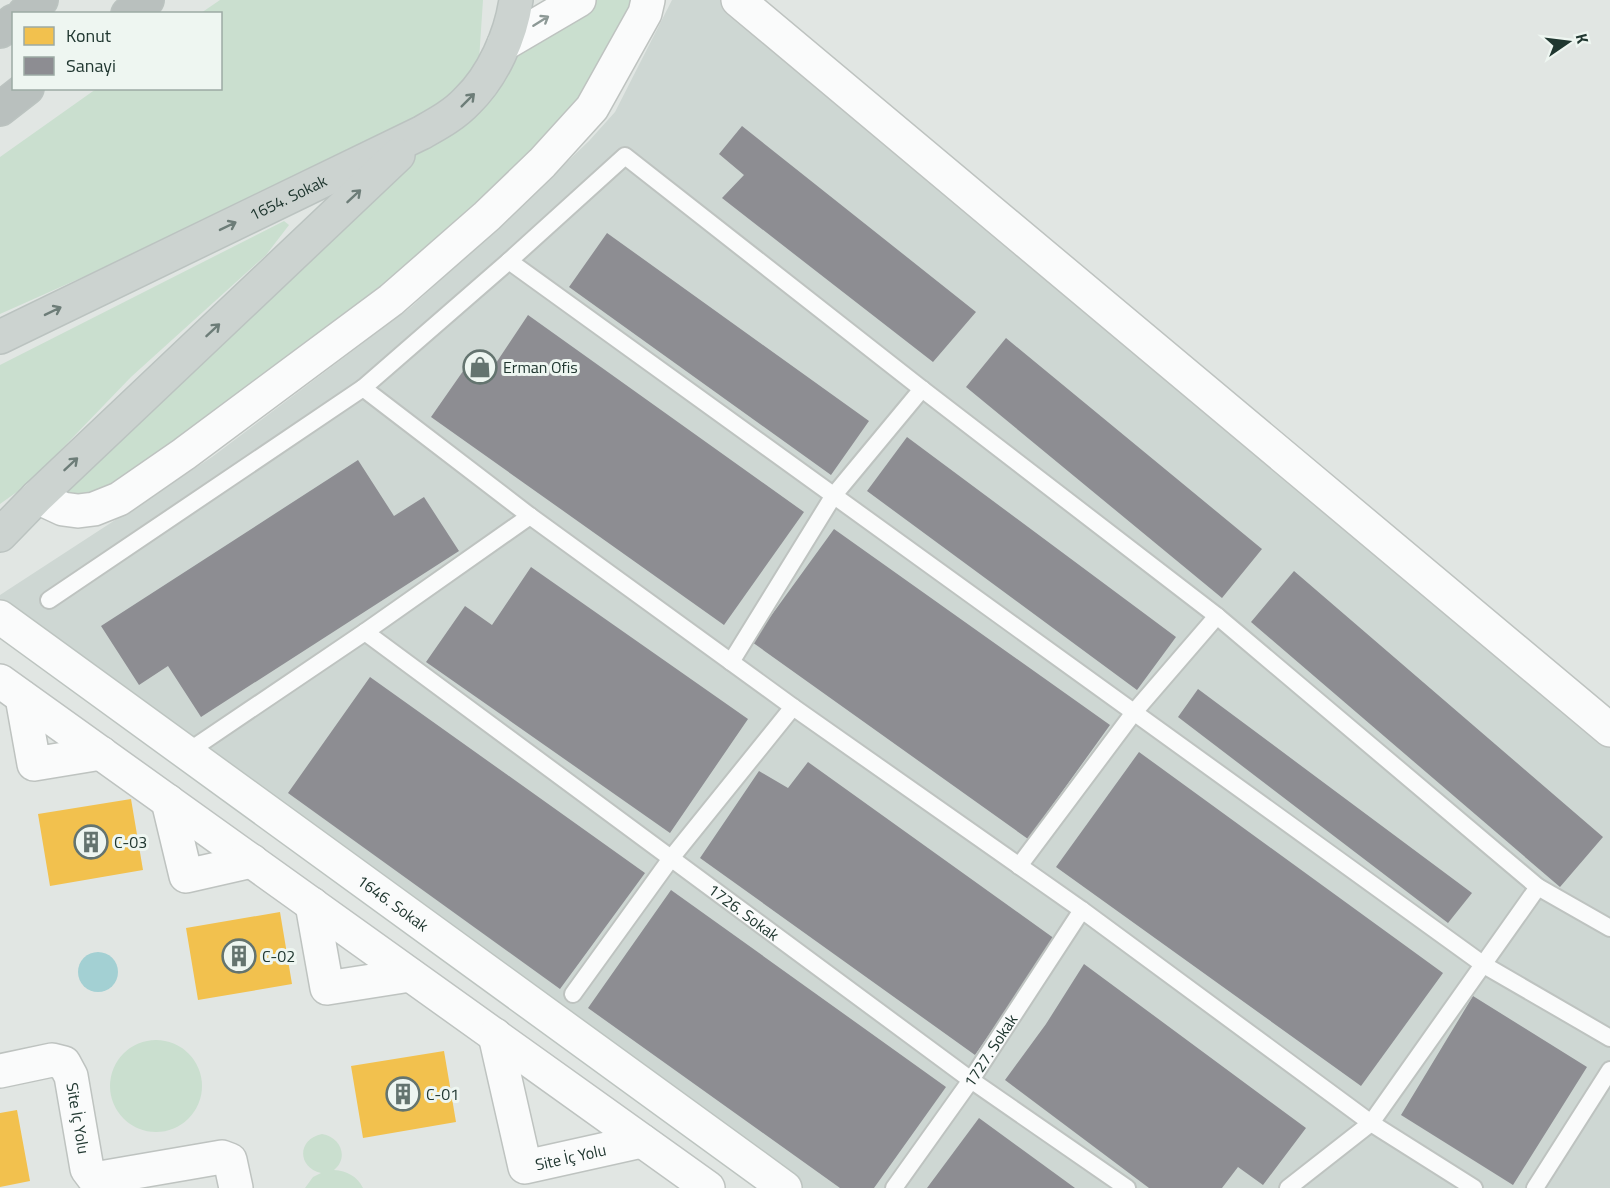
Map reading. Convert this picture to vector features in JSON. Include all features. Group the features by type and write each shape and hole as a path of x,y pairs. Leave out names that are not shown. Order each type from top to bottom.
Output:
{"highway":[{"path":"27,12 42,0"},
{"path":"131,12 147,0"},
{"path":"0,32 12,23"},
{"path":"0,109 24,90"}],"main road":[{"name":"1654. Sokak","path":"0,336 420,134 445,118 467,101 484,80 504,44 516,0"},
{"path":"0,536 37,497 420,134"}],"street":[{"path":"504,44 579,0"},
{"path":"37,497 63,509 78,511 94,509 119,499 184,454 391,300 487,216 534,171 592,108 645,13 648,0"},
{"path":"738,0 1610,730"},
{"name":"1646. Sokak","path":"0,617 785,1188"},
{"name":"Site İç Yolu","path":"11,689 705,1187"},
{"name":"Site İç Yolu","path":"11,689 34,764 101,753"},
{"path":"168,801 186,876 252,861"},
{"path":"312,904 327,988 410,975"},
{"name":"Site İç Yolu","path":"495,1035 525,1167 642,1141"},
{"name":"Site İç Yolu","path":"0,1071 52,1060 64,1063 71,1076 87,1169 93,1177 100,1178 222,1157 230,1160 236,1188"}],"lane":[{"path":"49,600 363,388 625,156 1217,616 1538,887 1610,928"},
{"path":"508,261 1135,711 1484,965 1610,1038"},
{"path":"363,388 530,516 731,662 1082,910 1371,1123 1471,1187"},
{"path":"731,662 834,495 922,389"},
{"path":"186,753 365,632 530,516"},
{"path":"1019,866 1135,711 1217,616"},
{"name":"1726. Sokak","path":"365,632 971,1080 1127,1188"},
{"path":"573,994 672,857 794,707"},
{"path":"1288,1188 1371,1123 1538,887"},
{"name":"1727. Sokak","path":"894,1188 971,1080 1082,910"},
{"path":"1535,1188 1610,1070"}],"shaded area":[{"path":"672,0 752,0 1610,716 1610,1188 787,1188 0,617 0,595 212,457 411,307 477,247 589,141 615,112"}],"green space":[{"path":"220,0 483,0 479,60 457,91 404,125 267,195 0,314 0,157 95,90 222,90 222,12 202,12"},
{"path":"579,0 648,0 542,163 116,500 37,497 476,91"},
{"path":"284,221 289,225 266,255 131,377 28,484 0,504 0,365"},
{"path":"156,1040 174,1043 189,1053 199,1068 202,1086 199,1104 189,1119 174,1129 156,1132 138,1129 123,1119 113,1104 110,1086 113,1068 123,1053 138,1043"},
{"path":"322,1134 334,1139 341,1149 341,1160 334,1170 351,1175 363,1188 305,1188 313,1177 321,1173 313,1170 304,1159 304,1147 308,1141"}],"water":[{"path":"98,952 112,958 118,972 112,986 98,992 84,986 78,972 84,958"}],"building: Konut":[{"name":"C-03","path":"131,799 143,870 50,886 38,814"},
{"name":"C-02","path":"280,912 292,984 198,1000 186,928"},
{"name":"C-01","path":"444,1051 456,1122 363,1138 351,1066"},
{"path":"17,1110 30,1181 0,1187 0,1113"}],"building: Sanayi":[{"path":"742,126 976,312 933,362 722,198 744,175 719,154"},
{"path":"607,233 869,421 831,475 569,287"},
{"path":"528,315 804,512 724,625 431,417 468,364 486,378"},
{"path":"1006,338 1262,549 1222,598 966,387"},
{"path":"907,437 1176,637 1137,690 867,491"},
{"path":"358,460 394,516 424,497 459,551 201,717 168,666 139,685 101,626"},
{"path":"834,529 1110,725 1028,839 752,642"},
{"path":"531,567 748,719 670,833 426,662 465,606 492,625"},
{"path":"1294,571 1603,837 1560,887 1251,622"},
{"path":"370,677 645,873 560,989 288,793"},
{"path":"1198,689 1472,893 1448,923 1178,717"},
{"path":"1139,752 1443,973 1361,1086 1056,867"},
{"path":"808,762 1055,939 975,1055 700,858 759,771 788,788"},
{"path":"671,890 946,1087 874,1188 840,1188 588,1008"},
{"path":"1084,964 1306,1128 1263,1185 1238,1167 1222,1188 1149,1188 1005,1080 1046,1024"},
{"path":"1473,996 1587,1067 1513,1185 1401,1115"},
{"path":"979,1118 1075,1188 927,1188"}],"place":[{"name":"Erman Ofis","path":"480,367"},
{"name":"C-03","path":"91,842"},
{"name":"C-02","path":"239,956"},
{"name":"C-01","path":"403,1094"}]}
